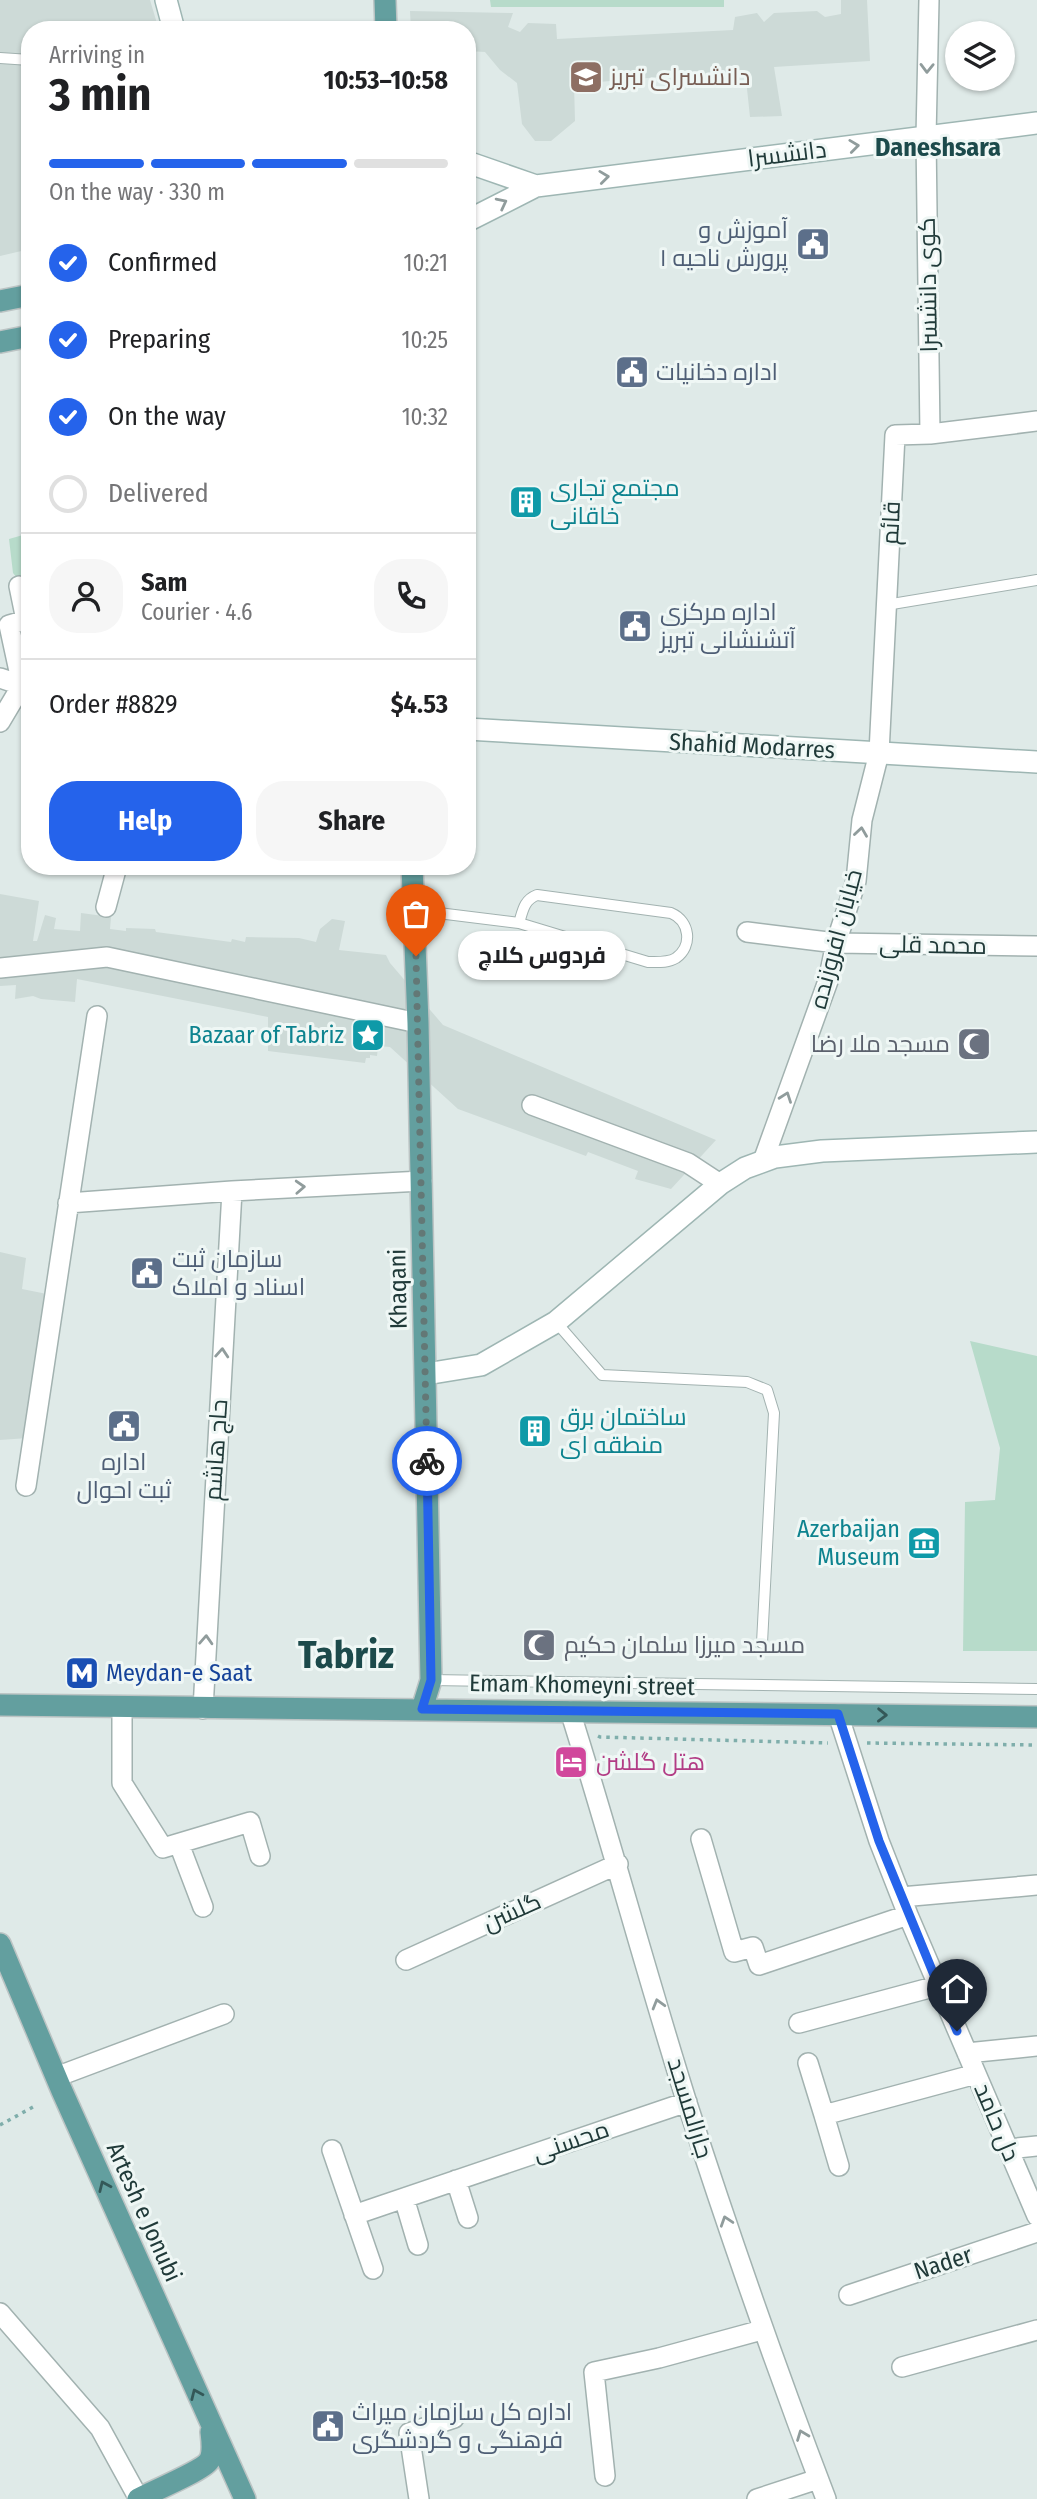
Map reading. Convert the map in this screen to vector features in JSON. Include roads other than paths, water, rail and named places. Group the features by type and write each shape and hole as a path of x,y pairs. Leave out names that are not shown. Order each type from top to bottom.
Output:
{"main road":[{"path":"166,0 172,21"},
{"path":"385,0 386,21"},
{"name":"دانشسرا","path":"536,186 1037,123"},
{"path":"476,165 536,186"},
{"path":"476,216 536,186"},
{"path":"0,301 21,297"},
{"path":"0,342 21,338"},
{"name":"Shahid Modarres","path":"476,730 1037,762"},
{"name":"Khaqani","path":"412,875 422,1181 431,1680 422,1709"},
{"path":"426,1374 481,1365 556,1322 720,1184 763,1161 822,1151 1037,1142"},
{"name":"Emam Khomeyni street","path":"0,1704 203,1709 422,1709 1037,1717"},
{"name":"Artesh e Jonubi","path":"0,1944 56,2077 245,2499"},
{"path":"0,1975 24,2001"},
{"path":"138,2499 209,2461 212,2448 211,2427"},
{"path":"200,2468 220,2475 233,2499"}],"street":[{"name":"کوی دانشسرا","path":"929,0 926,136 930,434"},
{"name":"قائم","path":"879,753 895,435 930,434 1037,421"},
{"path":"19,586 21,596"},
{"path":"21,621 9,625 21,668"},
{"path":"0,678 21,684"},
{"path":"0,722 21,693"},
{"name":"خیابان افروزنده","path":"763,1161 828,981 836,943 856,881 862,820 879,753"},
{"path":"106,907 115,875"},
{"name":"محمد قلی","path":"747,932 836,943 1037,946"},
{"path":"0,968 107,957 418,1023"},
{"path":"26,1486 97,1016"},
{"path":"533,1105 688,1163 720,1184"},
{"path":"68,1203 422,1181"},
{"name":"حاج هاشم","path":"203,1709 232,1191"},
{"path":"122,1707 122,1783 163,1848 250,1822 260,1856"},
{"name":"جارالمسجد","path":"570,1711 618,1864 687,2102 762,2330 826,2499"},
{"name":"دل حامد","path":"838,1714 879,1841 904,1906 1037,2216"},
{"path":"701,1839 734,1952 754,1947 759,1965 904,1906 1037,1885"},
{"path":"179,1843 203,1907"},
{"name":"گلشن","path":"406,1960 618,1864"},
{"path":"799,2023 937,1986"},
{"path":"56,2077 224,2014"},
{"path":"967,2053 1037,2046"},
{"path":"808,2063 839,2166"},
{"path":"824,2115 976,2074"},
{"name":"محسنی","path":"354,2216 687,2102"},
{"path":"1008,2149 1037,2146"},
{"path":"332,2150 373,2269"},
{"path":"456,2180 468,2218"},
{"path":"404,2198 418,2245"},
{"name":"Nader","path":"849,2295 1037,2232"},
{"path":"0,2313 8,2337 100,2428 138,2499"},
{"path":"605,2476 594,2372 659,2358 762,2330"},
{"path":"902,2367 1037,2330"},
{"path":"419,2499 410,2433 454,2418"},
{"path":"757,2499 818,2479"}],"lane":[{"path":"0,58 21,59"},
{"path":"887,605 1037,580"},
{"path":"414,910 519,923 648,962 665,962 675,958 683,950 687,937 686,926 681,918 671,913 544,896 529,898 519,923"},
{"path":"556,1322 602,1375 747,1381 767,1390 774,1413 762,1643"},
{"path":"431,1680 1037,1689"}],"place":[{"name":"دانشسرای تبریز","path":"586,77"},
{"name":"آموزش و پرورش ناحیه ۱","path":"813,244"},
{"name":"اداره دخانیات","path":"632,372"},
{"name":"مجتمع تجاری خاقانی","path":"526,502"},
{"name":"اداره مرکزی آتشنشانی تبریز","path":"635,626"},
{"name":"فردوس کلاچ","path":"416,956"},
{"name":"Bazaar of Tabriz","path":"368,1035"},
{"name":"مسجد ملا رضا","path":"974,1044"},
{"name":"سازمان ثبت اسناد و املاک","path":"147,1273"},
{"name":"اداره ثبت احوال","path":"124,1426"},
{"name":"ساختمان برق منطقه ای","path":"535,1431"},
{"name":"Azerbaijan Museum","path":"924,1543"},
{"name":"مسجد میرزا سلمان حکیم","path":"539,1645"},
{"name":"Meydan-e Saat","path":"82,1673"},
{"name":"هتل گلشن","path":"571,1762"},
{"name":"اداره کل سازمان میراث فرهنگی و گردشگری","path":"328,2426"}],"district":[{"name":"Daneshsara","path":"938,147"},
{"name":"Tabriz","path":"346,1655"}]}
